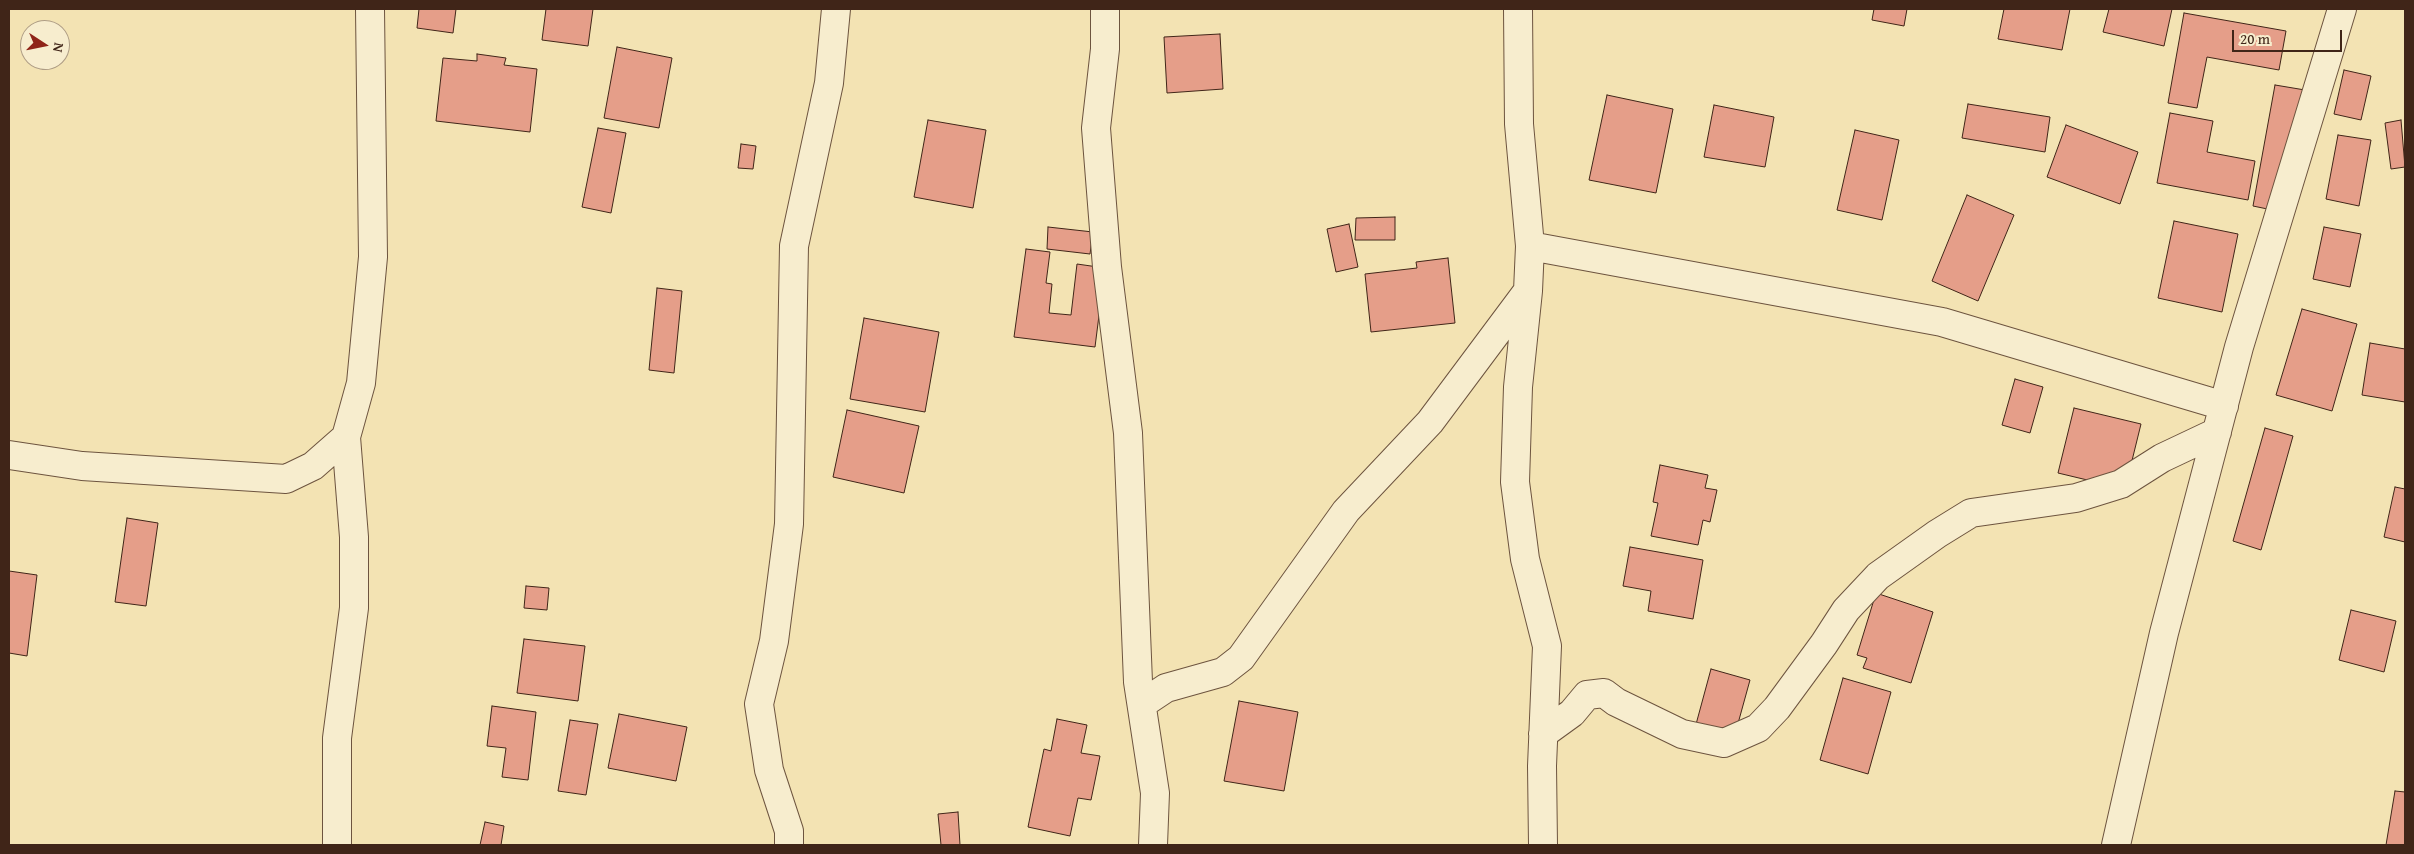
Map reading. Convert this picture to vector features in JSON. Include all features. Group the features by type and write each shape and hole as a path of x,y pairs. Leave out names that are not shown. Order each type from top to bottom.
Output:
{"street":[{"path":"337,845 337,738 354,608 354,537 346,437 361,383 373,257 370,9"},
{"path":"789,845 789,830 769,770 759,704 774,641 789,524 794,246 829,83 836,9"},
{"path":"1105,9 1105,49 1096,128 1107,267 1128,434 1138,682 1155,793 1153,845"},
{"path":"1518,9 1519,124 1530,246 1528,291 1518,387 1516,482 1525,559 1547,646 1543,734 1543,845"},
{"path":"2116,845 2164,633 2239,347 2342,9"},
{"path":"1530,246 1942,322 2220,419"},
{"path":"1142,704 1166,688 1223,672 1241,658 1346,511 1430,422 1528,291"},
{"path":"1543,734 1572,713 1587,695 1604,693 1616,702 1682,734 1724,743 1741,736 1758,728 1777,708 1824,644 1846,610 1878,576 1937,534 1971,513 2076,498 2121,484 2220,419"},
{"path":"9,455 82,466 286,478 313,466 346,437"}],"building":[{"path":"419,9 456,9 453,33 417,28"},
{"path":"546,9 593,9 588,46 542,40"},
{"path":"1874,9 1907,9 1904,26 1872,20"},
{"path":"2004,9 2070,9 2062,50 1998,39"},
{"path":"2109,9 2172,9 2164,46 2103,32"},
{"path":"2184,13 2286,31 2279,70 2207,57 2197,108 2168,103"},
{"path":"1220,34 1223,89 1167,93 1164,37"},
{"path":"617,47 672,58 659,128 604,118"},
{"path":"477,54 506,58 504,65 537,69 530,132 436,121 443,58 477,61"},
{"path":"2344,70 2371,76 2361,120 2334,114"},
{"path":"2275,85 2305,90 2282,212 2253,206"},
{"path":"1607,95 1673,109 1656,193 1589,180"},
{"path":"1968,104 2050,117 2045,152 1962,138"},
{"path":"1714,105 1774,117 1765,167 1704,157"},
{"path":"2170,113 2213,121 2207,152 2255,161 2248,200 2157,183"},
{"path":"928,120 986,130 973,208 914,197"},
{"path":"2401,120 2405,167 2391,169 2385,123"},
{"path":"2066,125 2138,152 2120,204 2047,177"},
{"path":"598,128 626,133 611,213 582,207"},
{"path":"1855,130 1899,140 1882,220 1837,210"},
{"path":"2338,135 2371,140 2359,206 2326,199"},
{"path":"741,144 756,146 753,169 738,168"},
{"path":"1967,195 2014,215 1978,301 1932,281"},
{"path":"1395,217 1395,240 1355,240 1356,218"},
{"path":"2174,221 2238,234 2222,312 2158,298"},
{"path":"1349,224 1358,267 1336,272 1327,229"},
{"path":"1048,227 1093,232 1090,254 1047,249"},
{"path":"2324,227 2361,234 2350,287 2313,279"},
{"path":"1026,249 1050,252 1046,283 1052,284 1049,313 1071,315 1077,264 1105,268 1095,347 1014,337"},
{"path":"1448,258 1455,323 1371,332 1365,274 1417,268 1416,262"},
{"path":"657,288 682,291 674,373 649,370"},
{"path":"2302,309 2357,324 2332,411 2276,395"},
{"path":"864,318 939,332 925,412 850,399"},
{"path":"2370,343 2405,349 2405,402 2362,395"},
{"path":"2015,379 2043,387 2030,433 2002,425"},
{"path":"2074,408 2141,424 2125,489 2058,473"},
{"path":"847,410 919,426 904,493 833,477"},
{"path":"2265,428 2293,436 2261,550 2233,541"},
{"path":"1660,465 1708,475 1705,488 1717,490 1710,522 1703,520 1698,545 1651,536 1658,503 1653,502"},
{"path":"2395,487 2405,489 2405,542 2384,537"},
{"path":"127,518 158,523 146,606 115,602"},
{"path":"1630,547 1703,560 1693,619 1648,611 1651,591 1623,586"},
{"path":"9,571 37,575 27,656 9,653"},
{"path":"526,586 549,588 547,610 524,608"},
{"path":"1876,593 1933,612 1911,683 1863,668 1867,658 1857,655"},
{"path":"2351,610 2396,621 2384,672 2339,660"},
{"path":"524,639 585,646 578,701 517,693"},
{"path":"1711,669 1750,680 1734,738 1695,728"},
{"path":"1843,678 1891,692 1868,774 1820,760"},
{"path":"1239,701 1298,712 1284,791 1224,781"},
{"path":"492,706 536,712 528,780 502,777 506,748 487,746"},
{"path":"619,714 687,727 676,781 608,768"},
{"path":"1057,719 1087,725 1081,753 1100,756 1091,800 1078,798 1070,836 1028,827 1044,749 1051,751"},
{"path":"570,720 598,724 586,795 558,791"},
{"path":"2395,791 2405,792 2405,845 2386,845"},
{"path":"958,812 960,845 941,845 938,814"},
{"path":"485,822 504,826 501,845 480,845"}]}
